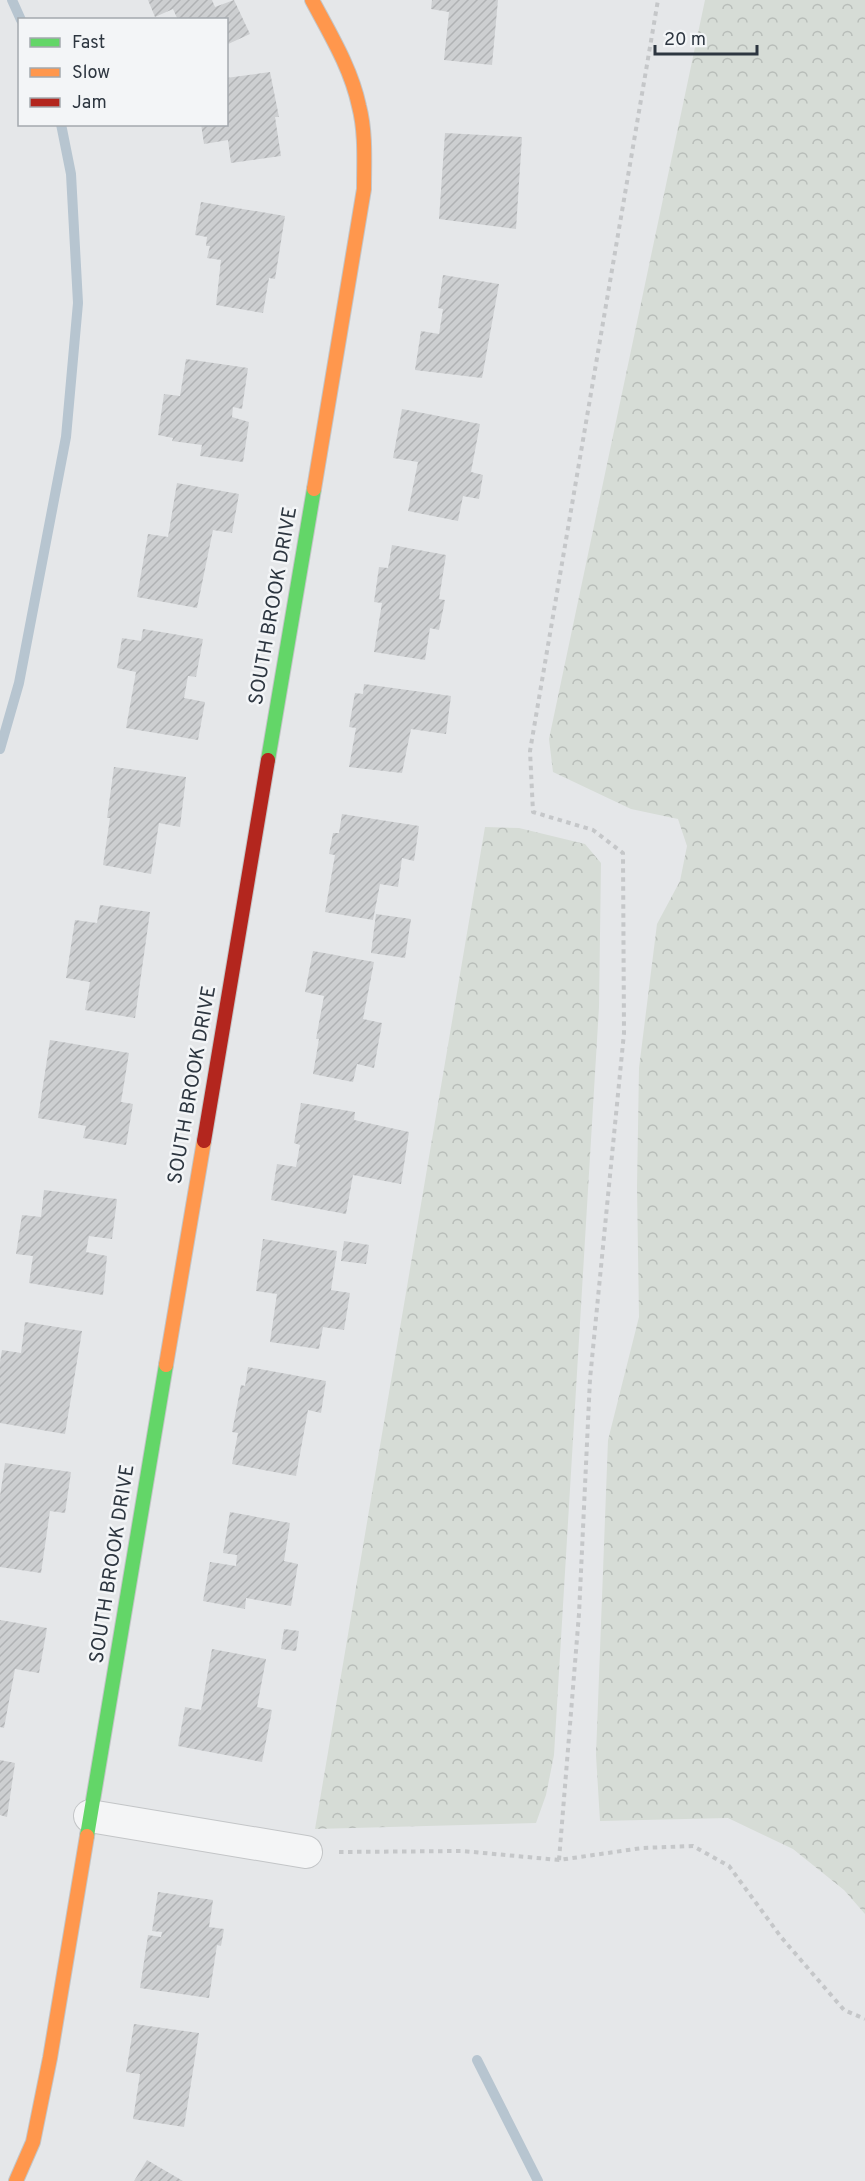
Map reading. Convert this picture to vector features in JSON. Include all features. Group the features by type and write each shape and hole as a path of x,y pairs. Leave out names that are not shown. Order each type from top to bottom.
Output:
{"street":[{"name":"SOUTH BROOK DRIVE","path":"16,2181 33,2142 42,2100 364,189 364,137 358,98 339,53 312,0"},
{"path":"90,1816 306,1852"}],"path":[{"path":"559,1860 579,1614 590,1379 624,1033 623,853 593,830 533,813 530,751 658,0"},
{"path":"306,1852 462,1851 559,1860 642,1848 693,1846 729,1866 780,1937 844,2010 865,2019"}],"green space":[{"path":"705,0 865,0 865,1914 844,1890 793,1849 728,1818 600,1821 596,1755 608,1440 639,1317 637,1187 639,1068 657,924 680,881 687,846 678,819 631,809 553,772 549,739"},
{"path":"485,827 519,828 585,844 601,863 599,1007 554,1755 546,1795 536,1823 315,1829"}],"building":[{"path":"148,0 212,0 215,7 234,0 250,34 228,44 228,18 177,18 173,9 155,17"},
{"path":"432,0 498,0 492,65 444,60 449,12 431,9"},
{"path":"270,72 279,117 275,117 281,156 231,163 228,140 204,144 201,126 228,126 228,78"},
{"path":"445,133 522,137 516,229 439,219"},
{"path":"201,202 285,216 275,279 269,278 263,313 216,305 221,260 207,258 210,246 206,246 207,237 195,235"},
{"path":"443,275 499,284 482,378 415,370 421,331 439,334 443,309 438,308"},
{"path":"186,359 248,368 242,409 233,407 232,417 249,422 243,462 200,456 202,445 172,441 173,438 158,435 164,394 180,396"},
{"path":"402,409 480,424 471,472 483,475 479,499 463,496 458,521 408,511 418,462 393,458"},
{"path":"177,483 239,494 232,533 213,530 197,608 137,597 148,534 168,537"},
{"path":"392,545 446,555 439,599 445,600 439,630 430,628 425,660 374,652 382,603 374,602 379,567 388,568"},
{"path":"143,629 203,639 196,677 188,676 184,698 205,702 198,740 126,728 136,672 117,668 122,638 141,641"},
{"path":"364,684 451,696 446,734 411,729 402,773 349,767 356,728 349,727 355,693 363,694"},
{"path":"114,767 186,777 180,827 159,823 151,874 103,865"},
{"path":"342,814 419,826 414,861 402,858 398,887 380,884 373,920 325,912 335,855 329,854 333,833 339,833"},
{"path":"100,905 150,912 135,1018 85,1010 90,982 66,978 75,920 97,923"},
{"path":"376,914 411,919 405,958 371,953"},
{"path":"313,951 374,962 363,1019 382,1023 374,1068 357,1064 353,1082 313,1074 319,1039 316,1039 324,996 305,992"},
{"path":"50,1040 129,1053 121,1102 133,1104 126,1145 83,1138 86,1126 38,1118"},
{"path":"301,1103 355,1112 354,1120 409,1132 401,1184 353,1175 346,1214 271,1200 277,1164 296,1167 300,1145 294,1143"},
{"path":"44,1190 117,1199 112,1239 89,1236 86,1252 107,1256 103,1295 29,1283 33,1256 16,1254 22,1215 41,1217"},
{"path":"263,1239 337,1251 331,1290 350,1293 344,1330 323,1327 319,1349 270,1342 277,1294 256,1291"},
{"path":"344,1241 369,1245 366,1264 341,1261"},
{"path":"25,1322 82,1331 65,1434 0,1423 2,1350 21,1353"},
{"path":"248,1367 326,1381 321,1413 308,1410 296,1476 232,1464 238,1433 232,1432 241,1385 245,1386"},
{"path":"5,1463 71,1472 65,1513 50,1511 41,1573 0,1567 0,1496"},
{"path":"230,1512 290,1523 284,1561 298,1564 291,1606 246,1598 245,1609 203,1601 210,1562 236,1566 237,1555 223,1553"},
{"path":"0,1620 47,1628 39,1673 15,1669 4,1728 0,1727"},
{"path":"284,1629 299,1631 296,1651 281,1649"},
{"path":"212,1649 266,1659 257,1707 272,1710 262,1762 178,1746 185,1707 201,1710"},
{"path":"0,1760 15,1763 7,1817 0,1815"},
{"path":"158,1892 213,1900 209,1927 224,1929 221,1946 217,1945 209,1998 140,1988 148,1935 161,1937 162,1932 152,1931"},
{"path":"134,2024 199,2033 184,2127 133,2119 140,2074 126,2072"},
{"path":"147,2160 183,2181 134,2181"}],"waterway":[{"path":"12,0 20,18"},
{"path":"0,749 19,683 66,437 78,303 71,174 61,126"},
{"path":"477,2060 538,2181"}],"traffic: fast":[{"path":"268,760 314,489"},
{"path":"87,1836 166,1365"}],"traffic: slow":[{"path":"312,0 351,78 363,126 364,158 364,189 314,489"},
{"path":"166,1365 204,1141"},
{"path":"16,2181 33,2142 50,2058 87,1836"}],"traffic: jam":[{"path":"204,1141 268,760"}]}
